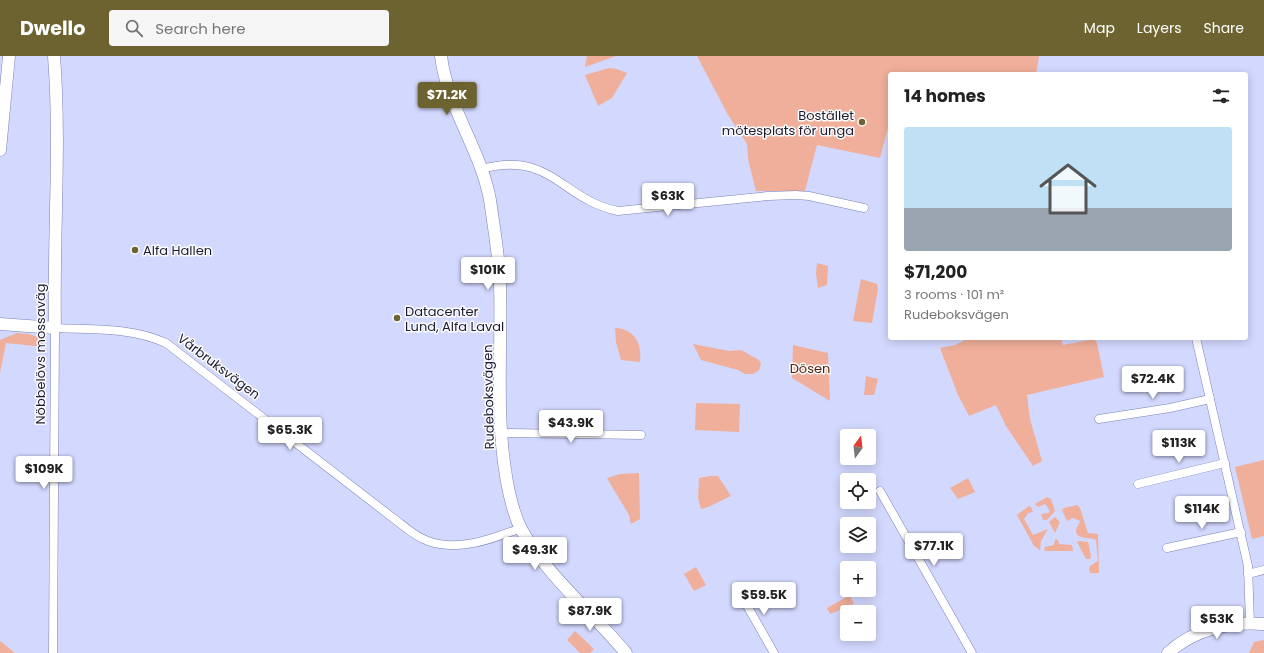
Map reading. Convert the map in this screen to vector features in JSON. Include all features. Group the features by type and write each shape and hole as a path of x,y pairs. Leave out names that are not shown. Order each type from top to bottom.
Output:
{"street":[{"path":"0,66 1,56"},
{"path":"0,150 9,56"},
{"name":"Nöbbelövs mossaväg","path":"53,653 55,328 54,242 57,150 54,56"},
{"name":"Rudeboksvägen","path":"441,56 446,81 454,104 482,169 490,199 500,282 501,433 510,495 521,528 557,579 626,653"},
{"path":"482,169 508,164 531,167 553,177 599,206 618,211 768,196 796,195 809,196 864,208"},
{"name":"Vårbruksvägen","path":"0,324 131,331 148,334 166,343 397,521 428,541 445,545 466,545 495,538 521,528"},
{"path":"1196,340 1241,532 1248,574 1250,623"},
{"path":"1100,419 1170,408 1210,399"},
{"path":"501,433 641,435"},
{"path":"1138,484 1224,463"},
{"path":"880,491 972,653"},
{"path":"1167,548 1241,532"},
{"path":"1248,574 1264,570"},
{"path":"737,588 774,653"},
{"path":"1168,653 1178,645 1198,634 1220,626 1250,623 1264,624"}],"green space":[{"path":"587,56 616,56 585,67"},
{"path":"697,56 1039,56 1036,72 888,72 888,128 880,158 817,145 805,191 756,191 748,159 747,144 728,115"},
{"path":"609,68 627,73 612,98 598,106 585,75"},
{"path":"817,263 828,266 827,285 818,288 816,273"},
{"path":"861,279 877,284 878,289 872,323 853,321"},
{"path":"615,328 628,331 636,339 640,349 640,362 621,360 616,342"},
{"path":"17,333 30,334 37,337 45,347 6,343 0,373 0,340"},
{"path":"965,340 1062,340 1063,345 1095,340 1097,343 1104,377 1027,395 1030,419 1042,461 1033,466 1006,426 996,405 969,416 958,395 940,348 955,345"},
{"path":"693,344 729,351 741,350 759,360 761,364 759,370 753,374 745,374 738,370 701,360"},
{"name":"Dösen","path":"793,345 828,353 830,401 792,378"},
{"path":"866,376 878,379 874,395 864,395"},
{"path":"696,403 740,404 739,432 695,430"},
{"path":"1264,460 1264,536 1252,539 1235,467"},
{"path":"639,473 640,519 631,524 629,515 607,478 620,474"},
{"path":"718,476 731,496 701,509 698,498 699,478"},
{"path":"968,478 975,492 958,499 950,488"},
{"path":"1047,497 1051,499 1055,511 1047,520 1043,520 1041,514 1048,513 1050,511 1045,504 1038,507 1035,504"},
{"path":"1077,505 1080,508 1088,533 1098,534 1099,573 1090,573 1089,569 1090,566 1098,561 1096,540 1079,536 1076,529 1080,521 1073,518 1067,521 1062,510 1064,508"},
{"path":"1029,506 1033,512 1028,513 1024,519 1033,535 1048,529 1041,541 1040,550 1034,546 1017,515"},
{"path":"1055,517 1060,522 1055,533 1049,522"},
{"path":"1055,539 1058,540 1059,544 1072,545 1073,551 1044,550 1045,547 1054,545"},
{"path":"1077,542 1088,542 1091,556 1090,559 1086,559"},
{"path":"696,567 706,585 694,591 684,574"},
{"path":"846,597 851,597 854,604 840,605 840,610 830,614 827,608"},
{"path":"575,631 594,649 590,653 580,653 567,640"},
{"path":"1264,640 1264,653 1249,653 1254,642"},
{"path":"0,641 15,653 0,653"}],"place":[{"name":"Bostället mötesplats för unga","path":"862,122"},
{"name":"Alfa Hallen","path":"135,250"},
{"name":"Datacenter Lund, Alfa Laval","path":"397,318"}]}
